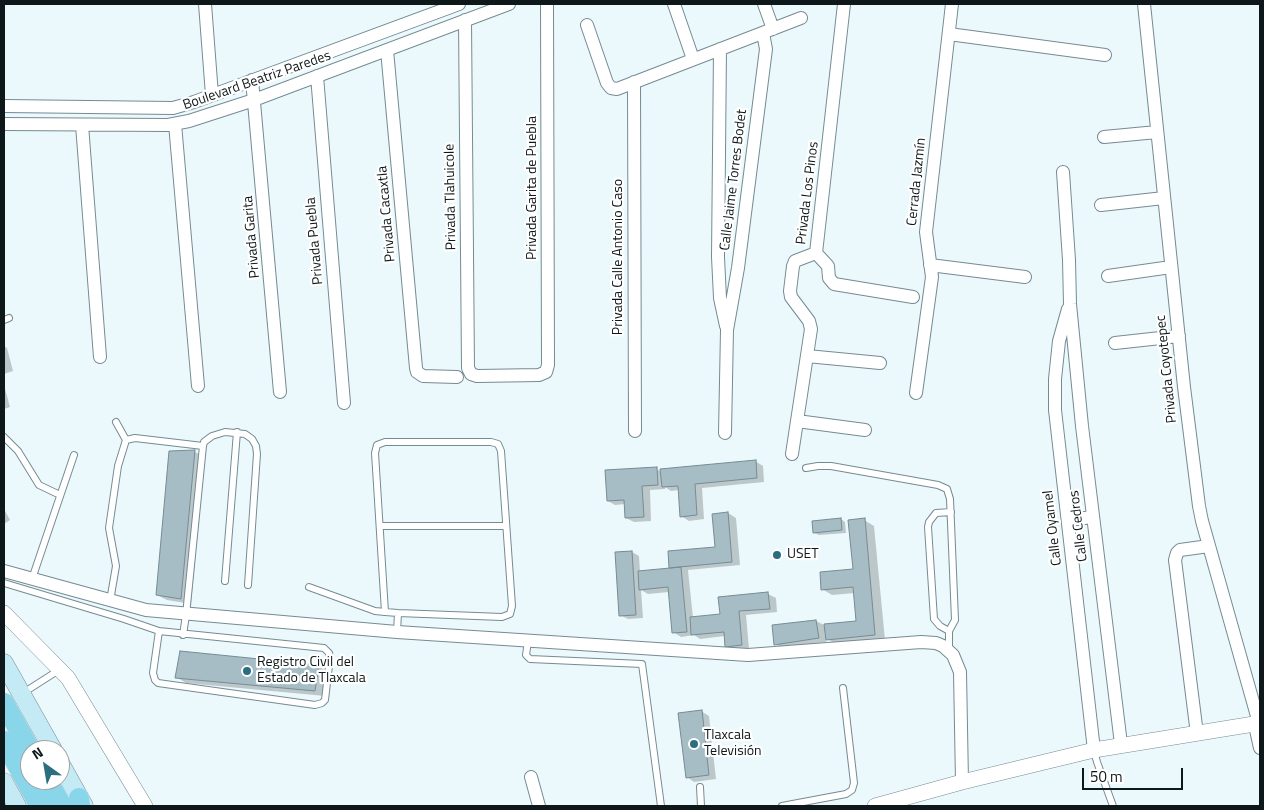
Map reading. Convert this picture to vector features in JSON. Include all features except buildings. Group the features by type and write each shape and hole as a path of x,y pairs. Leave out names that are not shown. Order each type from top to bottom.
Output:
{"main road":[{"path":"4,662 47,740"},
{"path":"4,703 24,740"},
{"path":"4,742 40,806"},
{"path":"4,782 16,806"},
{"path":"70,789 76,804"},
{"path":"59,790 76,804"}],"street":[{"path":"205,4 212,95"},
{"name":"Boulevard Beatriz Paredes","path":"4,106 173,108 459,4"},
{"name":"Boulevard Beatriz Paredes","path":"4,124 175,124 254,100 509,4"},
{"name":"Privada Garita de Puebla","path":"471,374 477,376 539,375 546,372 548,365 547,4"},
{"path":"674,4 693,59"},
{"name":"Calle Jaime Torres Bodet","path":"725,433 727,330 738,268 768,31 764,4"},
{"name":"Privada Los Pinos","path":"792,454 811,325 791,297 790,291 795,261 816,253 844,4"},
{"name":"Cerrada Jazmín","path":"916,393 932,277 926,232 952,4"},
{"name":"Privada Coyotepec","path":"1144,4 1156,132 1198,497 1202,521 1257,716 1260,748"},
{"path":"587,25 608,86 617,89 801,18"},
{"name":"Privada Tlahuicole","path":"465,20 468,368 471,374"},
{"path":"949,34 1105,55"},
{"name":"Calle Jaime Torres Bodet","path":"720,49 718,257 720,298 727,330"},
{"name":"Privada Cacaxtla","path":"387,50 416,368 420,374 426,377 457,377"},
{"name":"Privada Puebla","path":"317,76 344,403"},
{"name":"Privada Garita","path":"252,80 280,392"},
{"name":"Privada Calle Antonio Caso","path":"634,82 635,431"},
{"path":"175,124 198,386"},
{"path":"82,125 100,356"},
{"path":"1104,137 1156,132"},
{"path":"1063,172 1070,304"},
{"path":"1100,206 1164,198"},
{"path":"816,253 828,266 829,278 834,284 913,296"},
{"path":"930,265 1025,277"},
{"path":"1108,276 1171,267"},
{"name":"Calle Cedros","path":"1070,304 1093,517 1121,744"},
{"name":"Calle Oyamel","path":"1070,304 1059,341 1055,379 1055,410 1094,750"},
{"path":"1115,342 1179,336"},
{"path":"807,356 880,363"},
{"path":"797,421 865,430"},
{"path":"1068,520 1093,517"},
{"path":"1198,734 1175,560 1180,550 1209,546"},
{"path":"4,571 146,610 397,632 748,655 921,642 936,643 948,651 960,672 962,782"},
{"path":"4,613 60,670 74,687 145,806"},
{"path":"875,806 962,782 1121,744 1258,724"},
{"path":"531,778 540,806"}],"lane":[{"path":"110,601 116,566 109,528 118,466 126,440 116,422"},
{"path":"183,635 203,446 208,439 225,432 245,434 252,439 256,446 248,585"},
{"path":"225,581 238,432"},
{"path":"4,437 18,451 39,485 60,495"},
{"path":"126,440 135,438 203,446"},
{"path":"309,587 372,610 385,612 502,618 510,614 512,606 501,451 498,444 491,442 385,442 378,445 375,453 385,612"},
{"path":"32,579 74,455"},
{"path":"806,468 831,466 938,485 943,486 950,494 955,620 950,631 948,651"},
{"path":"950,631 940,626 933,615 928,527 929,522 936,514 951,512"},
{"path":"381,526 506,526"},
{"path":"4,583 159,631 183,635 324,648 330,653 325,700 314,705 158,683 153,673 159,631"},
{"path":"397,632 398,613"},
{"path":"528,641 526,655 530,659 642,664 661,806"},
{"path":"22,694 60,670"},
{"path":"782,806 846,794 852,790 854,783 843,688"},
{"path":"1094,750 1113,806"},
{"path":"700,787 701,806"}],"place":[{"name":"USET","path":"777,555"},
{"name":"Registro Civil del Estado de Tlaxcala","path":"247,671"},
{"name":"Tlaxcala Televisión","path":"694,744"}]}
